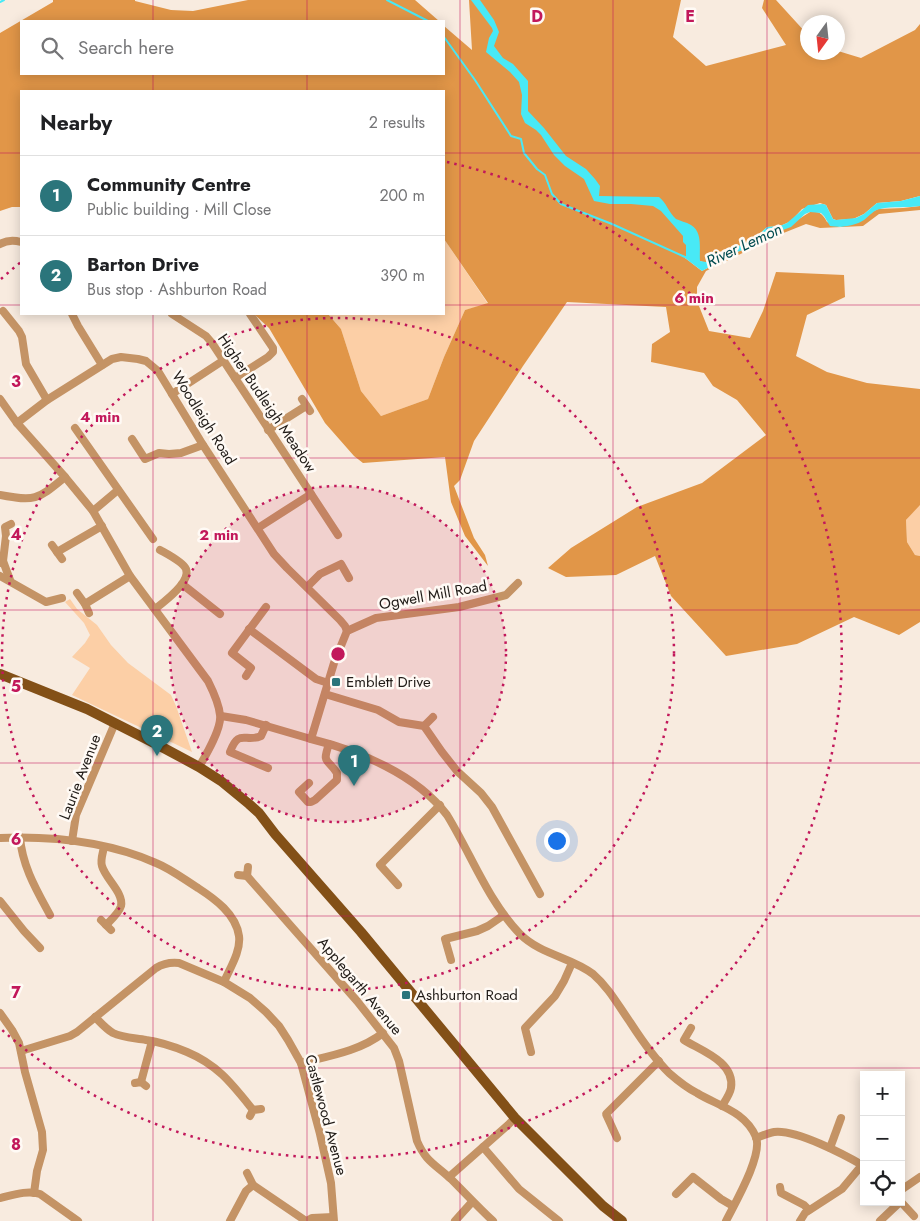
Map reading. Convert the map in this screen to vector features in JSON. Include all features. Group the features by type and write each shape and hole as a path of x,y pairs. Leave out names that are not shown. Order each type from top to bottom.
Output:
{"main road":[{"path":"0,674 50,693 115,723 199,767 220,781 259,813 275,834 361,932 515,1118 603,1206 622,1221"}],"street":[{"path":"0,244 4,241 12,240 20,242"},
{"path":"3,311 22,337 26,364 47,400"},
{"path":"72,315 102,365"},
{"name":"Higher Budleigh Meadow","path":"174,315 206,336 212,343 338,536"},
{"path":"235,378 273,352 273,348 251,315"},
{"name":"Woodleigh Road","path":"16,424 47,400 112,359 130,357 146,361 158,371 203,446 274,554 340,620 347,631"},
{"path":"172,394 224,360"},
{"path":"0,399 16,424 65,477 92,510 130,576 208,681 216,697 221,716 213,742 199,767"},
{"path":"268,430 306,405"},
{"path":"75,428 152,539"},
{"path":"132,439 145,459 159,453 181,453 203,446"},
{"path":"0,495 24,499 32,498 46,492 65,477"},
{"path":"92,510 118,490"},
{"path":"258,528 310,494"},
{"path":"320,524 327,519"},
{"path":"10,524 4,527 6,536 1,562 10,580"},
{"path":"62,559 54,548 102,526"},
{"path":"155,610 171,597 182,584 187,571 176,559 158,549"},
{"path":"307,587 320,574 341,560 349,578"},
{"path":"0,576 46,602 62,598"},
{"path":"85,604 130,576"},
{"name":"Ogwell Mill Road","path":"347,631 376,618 459,607 506,595 518,583"},
{"path":"182,584 220,614"},
{"path":"77,593 89,613"},
{"path":"246,676 251,668 232,653 266,607"},
{"path":"249,629 316,679 328,683"},
{"path":"311,739 334,663 347,631"},
{"path":"325,694 378,710 399,722 424,726 452,765 481,793 492,807 540,894"},
{"path":"221,716 266,725 355,753 393,770 424,790 440,804 504,915 521,935 536,947 591,973 605,986 641,1039 669,1073 696,1092 744,1118 756,1138 757,1146 754,1163 726,1221"},
{"path":"424,726 433,716"},
{"name":"Laurie Avenue","path":"72,841 76,815 115,723"},
{"path":"266,725 260,736 256,738 240,738 235,741 230,752 268,768"},
{"path":"309,783 299,792 308,802 311,802 337,780 337,773 327,763 325,758 329,744"},
{"path":"398,885 380,865 440,804"},
{"path":"0,838 46,838 104,846 141,857 168,868 208,894 227,911 238,928 240,937 238,946 224,982"},
{"path":"20,838 20,848 30,877 50,915"},
{"path":"104,846 101,859 102,866 121,901 121,907 106,925"},
{"name":"Applegarth Avenue","path":"248,867 243,876 383,1033 394,1048 421,1150 428,1160 449,1177 493,1221"},
{"path":"0,901 40,948"},
{"path":"450,960 445,939 477,931 504,915"},
{"name":"Castlewood Avenue","path":"21,1050 70,1036 77,1032 163,964 179,963 224,982 250,998 266,1012 279,1026 301,1063 331,1183 334,1219"},
{"path":"531,1052 526,1028 555,996 572,963"},
{"path":"0,1013 12,1030 21,1050 25,1072 42,1132 43,1150 34,1192"},
{"path":"95,1017 112,1032 120,1036 152,1041 204,1060 218,1070 254,1111"},
{"path":"691,1028 684,1040 715,1058 729,1072 731,1090 722,1106"},
{"path":"301,1063 356,1048 370,1042 383,1033"},
{"path":"141,1084 152,1041"},
{"path":"617,1138 606,1114 658,1060"},
{"path":"449,1177 515,1118"},
{"path":"830,1148 841,1118"},
{"path":"756,1138 776,1131 794,1134 830,1148 860,1164"},
{"path":"483,1147 519,1189 560,1221"},
{"path":"800,1221 805,1213 842,1189 860,1169"},
{"path":"247,1173 253,1185 307,1221 312,1218 334,1219"},
{"path":"676,1194 693,1177 721,1200 733,1206"},
{"path":"905,1187 920,1177"},
{"path":"230,1221 246,1191 253,1185"},
{"path":"780,1187 781,1193 804,1205 809,1210"},
{"path":"0,1198 34,1192 40,1194 78,1221"},
{"path":"456,1221 472,1202"},
{"path":"880,1221 897,1206"},
{"path":"905,1206 914,1216"}],"shaded area":[{"path":"53,0 135,0 171,10 193,11 248,0 415,0 438,20 22,20 53,2"},
{"path":"469,0 681,0 673,37 706,66 786,45 762,8 764,0 776,0 800,26 800,60 845,60 845,53 861,58 915,30 920,24 920,196 901,201 877,203 864,214 853,219 833,219 826,205 820,203 802,209 787,223 780,226 767,227 752,241 728,250 706,262 686,256 685,258 702,271 737,252 757,245 768,234 780,231 810,212 820,214 827,222 840,227 878,209 920,206 920,210 879,214 863,226 820,228 806,224 781,234 706,271 697,287 697,301 709,331 750,338 763,311 776,272 844,275 845,297 807,315 796,356 827,372 867,383 920,389 920,505 906,520 907,542 915,555 920,556 920,622 899,635 854,617 797,644 726,656 671,596 655,556 616,575 566,577 548,568 571,548 637,507 702,483 766,435 737,400 713,386 704,373 651,362 652,344 670,332 666,307 567,302 523,366 474,441 460,480 454,486 474,538 485,555 488,566 465,536 451,502 445,457 363,463 354,456 325,423 269,328 255,315 329,315 341,329 361,391 381,416 428,399 465,310 488,303 445,240 445,90 20,90 20,207 12,207 0,211 0,33 20,21 20,75 445,75 445,27 472,50"},
{"path":"445,240 488,304 465,310 428,399 381,416 361,391 341,329 329,315 445,315"},
{"path":"919,505 920,556 915,555 907,542 906,520"},
{"path":"70,599 77,609 97,625 111,645 128,663 171,695 192,752 72,695 90,668 72,657 90,635 84,623 65,602"}],"water":[{"name":"River Lemon","path":"471,0 480,0 494,20 499,32 494,46 503,58 513,64 528,81 528,111 566,156 586,169 595,179 600,186 599,196 659,197 676,219 695,228 700,241 700,261 706,262 728,250 752,241 767,227 780,226 787,223 808,205 826,205 833,219 836,220 856,218 877,203 901,201 920,196 920,206 880,209 860,222 843,227 830,226 821,213 810,212 805,214 791,227 768,234 757,245 737,252 702,271 685,258 686,245 683,242 683,236 661,211 653,206 610,204 594,201 584,179 565,166 554,155 541,135 525,123 521,114 522,95 519,82 486,52 489,38 493,31"}],"waterway":[{"path":"0,2 4,0"},
{"path":"387,0 426,20"},
{"path":"445,38 475,80 511,136 521,139 524,153 537,169 545,175 552,194 561,204 612,224 685,257"}],"place":[{"name":"Emblett Drive","path":"336,682"},
{"name":"Barton Drive","path":"157,756"},
{"name":"Community Centre","path":"354,786"},
{"name":"Ashburton Road","path":"406,995"}]}
